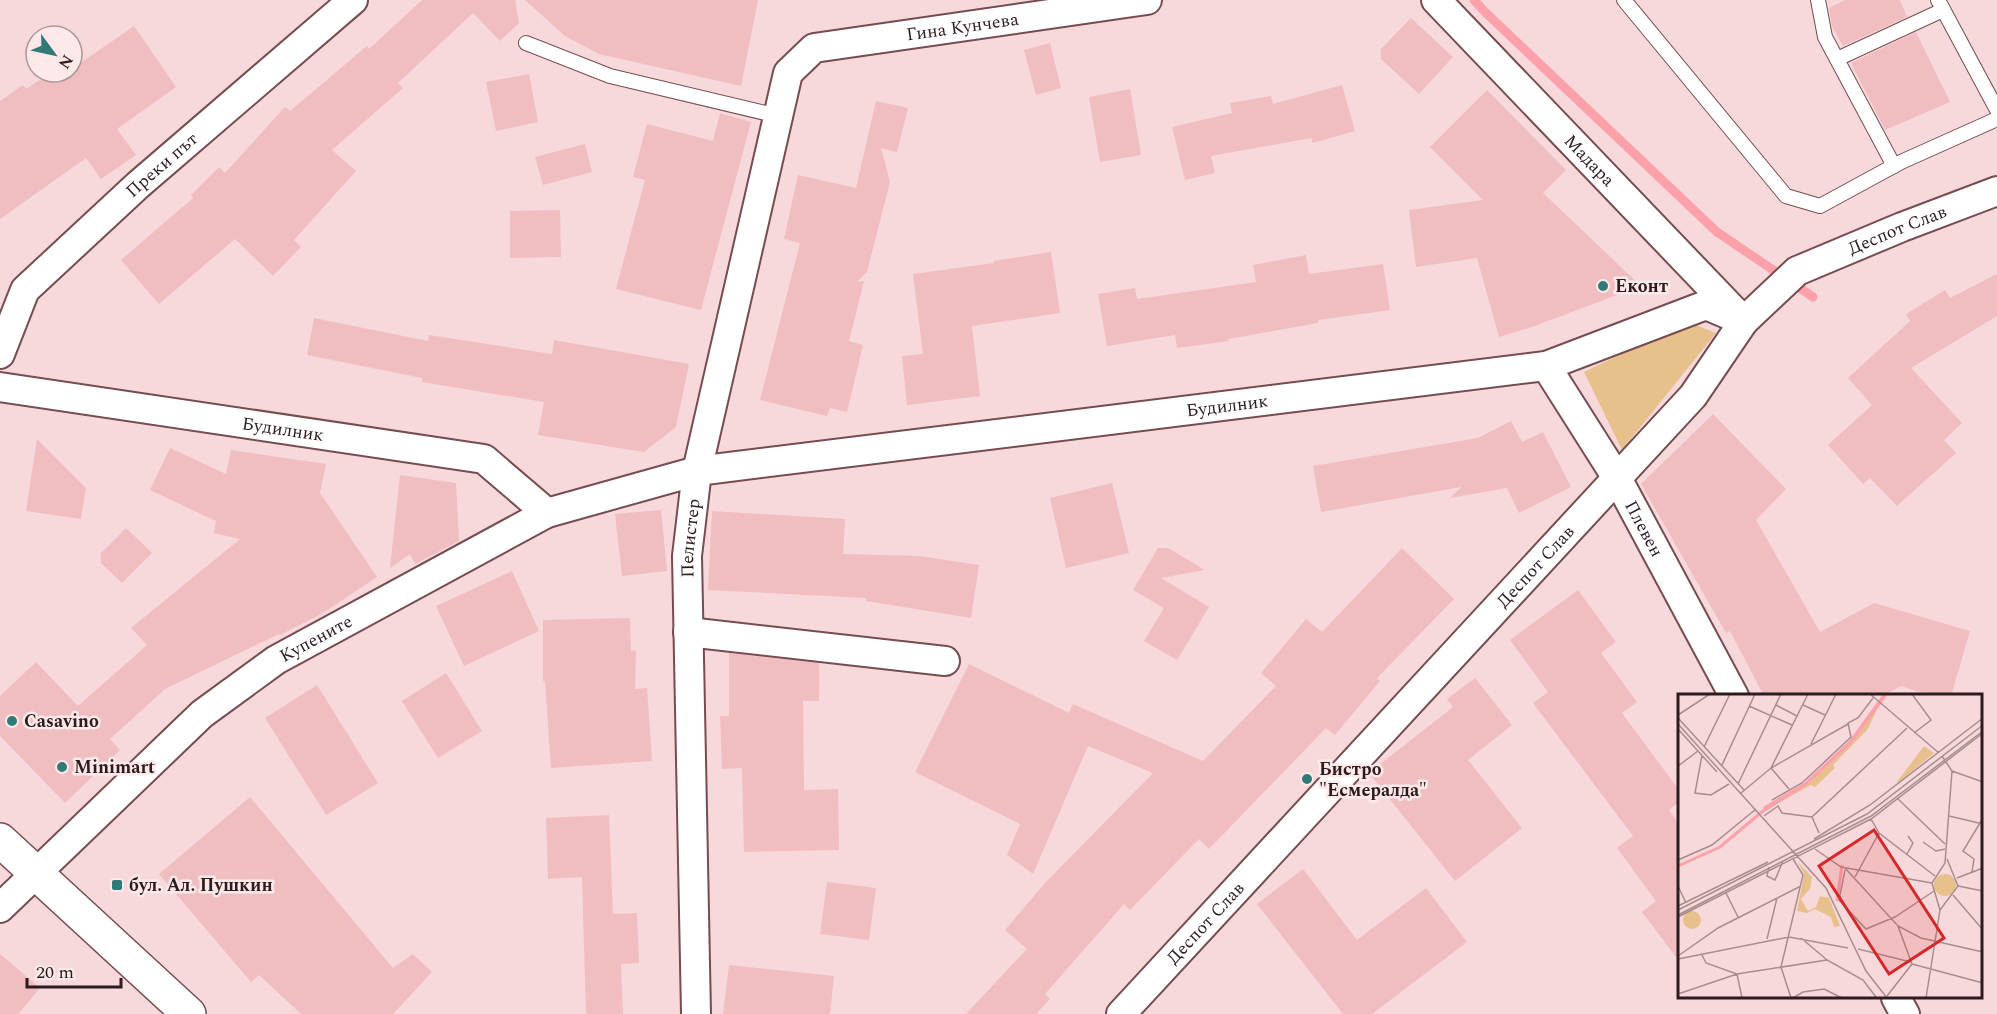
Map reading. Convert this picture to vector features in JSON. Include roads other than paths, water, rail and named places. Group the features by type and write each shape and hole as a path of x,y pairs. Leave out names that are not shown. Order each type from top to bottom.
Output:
{"main road":[{"path":"0,840 189,1014"}],"street":[{"name":"Преки път","path":"0,354 25,290 138,185 353,0"},
{"name":"Гина Кунчева","path":"788,73 814,48 1148,0"},
{"name":"Мадара","path":"1436,0 1744,321"},
{"name":"Пелистер","path":"696,1014 687,556 697,471 788,73"},
{"name":"Деспот Слав","path":"1121,1014 1693,396 1744,321 1770,296 1797,271 1902,227 1997,191"},
{"name":"Будилник","path":"697,471 1546,366 1706,305 1744,321"},
{"name":"Плевен","path":"1546,366 1617,478 1733,694"},
{"name":"Будилник","path":"0,387 484,459 547,513"},
{"name":"Купените","path":"0,908 202,714 276,660 547,513 697,471"},
{"path":"688,632 945,661"},
{"path":"1897,999 1905,1014"}],"lane":[{"path":"1624,0 1786,196 1820,206 1894,165 1997,119"},
{"path":"1818,0 1825,37 1894,165"},
{"path":"1837,59 1941,5 1997,110"},
{"path":"526,43 610,76 778,116"}],"waterway":[{"path":"1474,0 1717,232 1813,297"}],"place":[{"name":"Еконт","path":"1603,286"},
{"name":"Casavino","path":"12,721"},
{"name":"Minimart","path":"62,767"},
{"name":"Бистро \"Есмералда\"","path":"1307,779"},
{"name":"бул. Ал. Пушкин","path":"117,885"}]}
